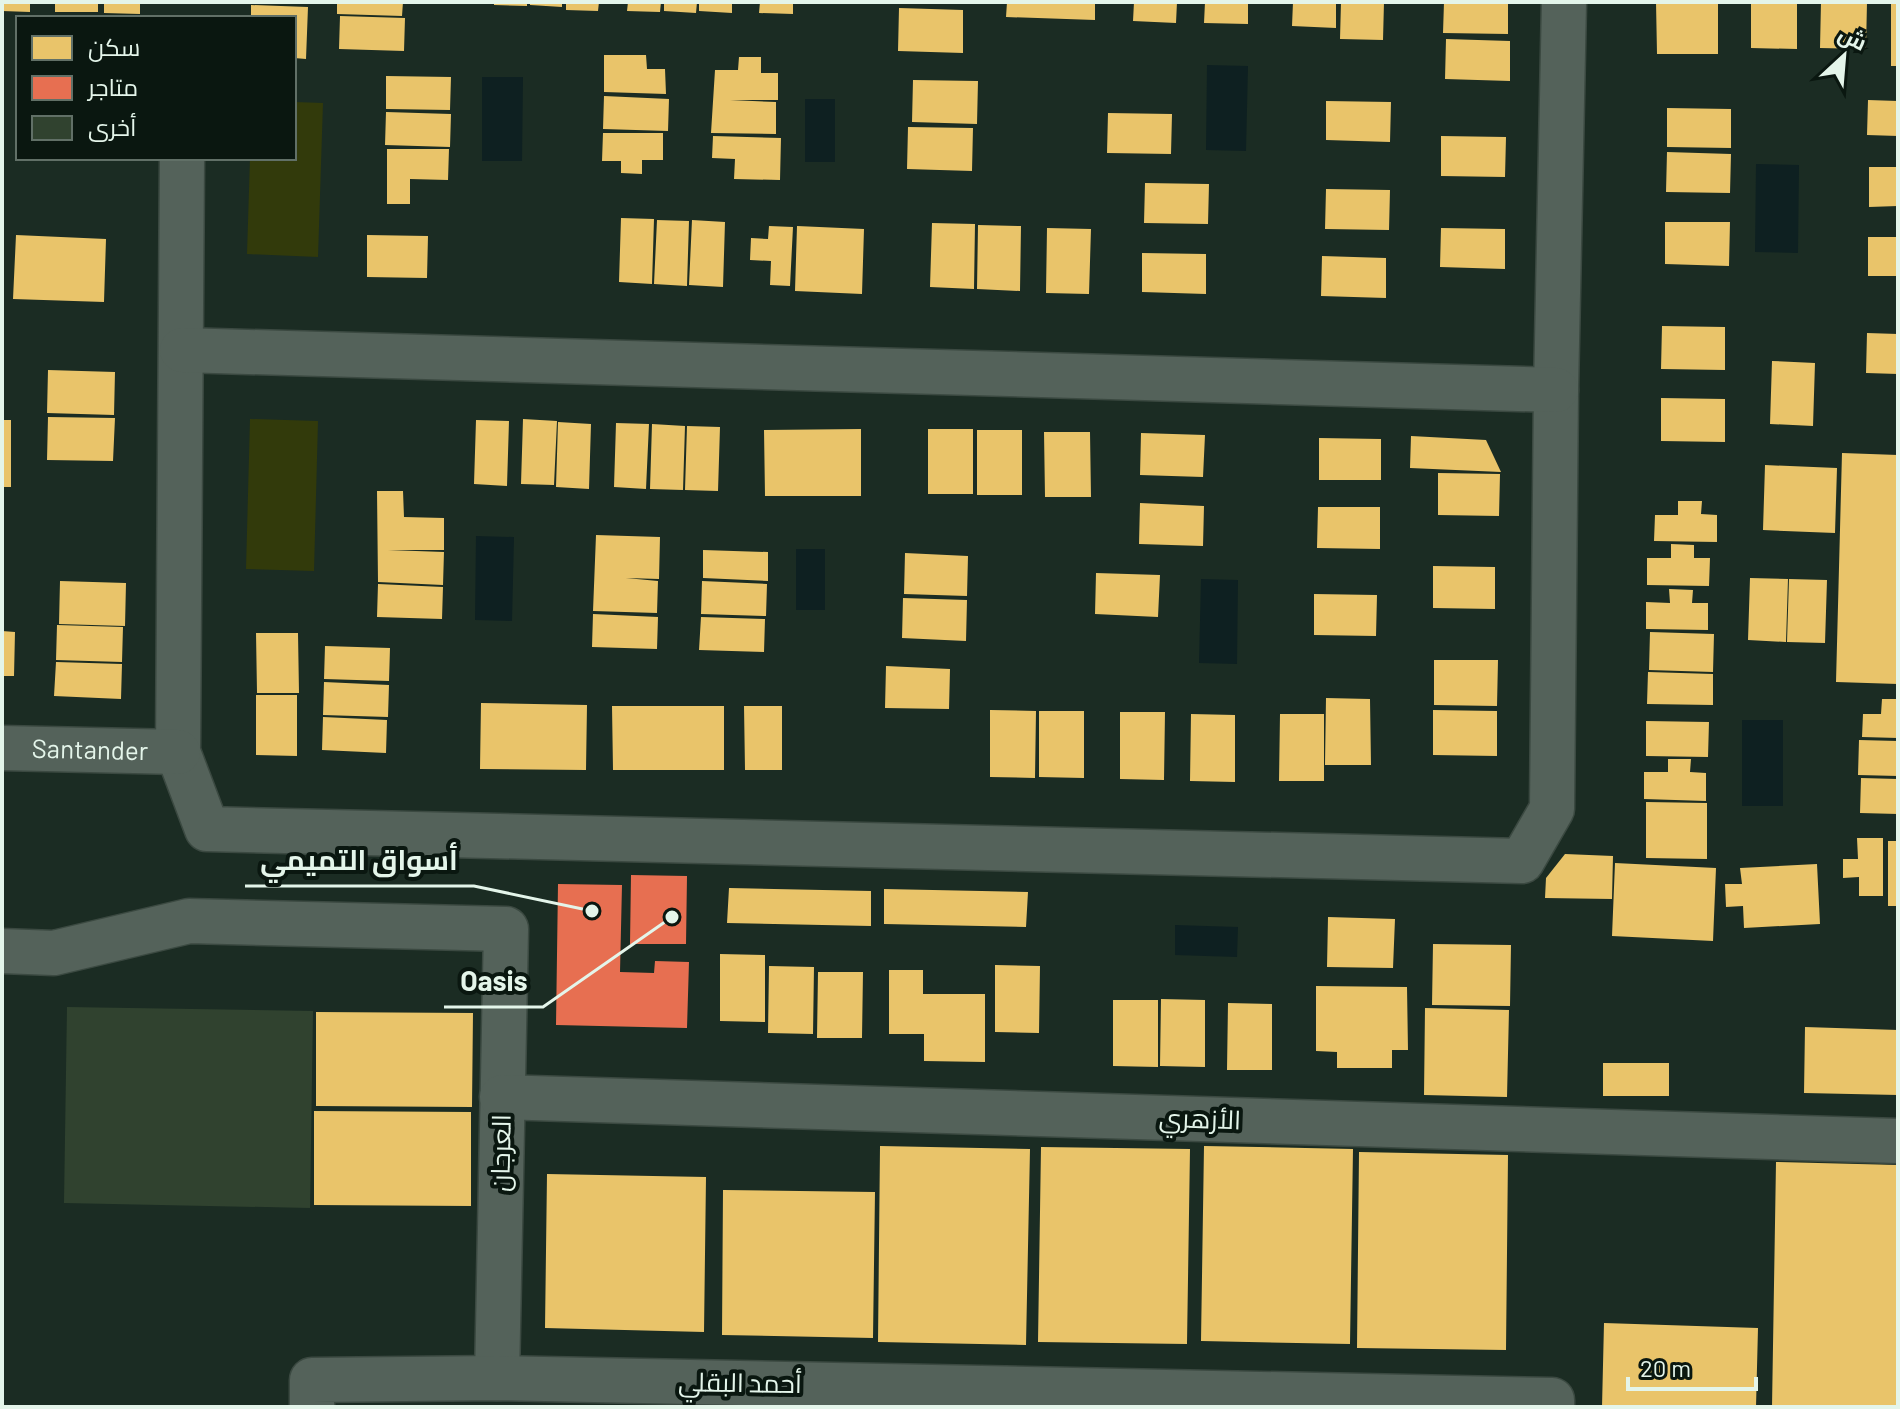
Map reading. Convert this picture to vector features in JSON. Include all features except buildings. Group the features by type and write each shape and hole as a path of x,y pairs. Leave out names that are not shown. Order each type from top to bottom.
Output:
{"street":[{"path":"182,160 178,752 207,829 1522,861 1552,809 1564,2"},
{"path":"182,350 1556,390"},
{"name":"Santander","path":"2,748 178,752"},
{"name":"العرجان","path":"2,951 54,953 189,921 506,929 497,1378"},
{"name":"الأزهري","path":"502,1097 1898,1141"},
{"name":"أحمد البقلي","path":"312,1393 497,1378 1552,1404"}],"green space":[{"path":"296,102 323,103 318,257 247,254 250,160 296,160"},
{"path":"250,419 318,421 314,571 246,569"}],"shaded area":[{"path":"1207,65 1248,66 1246,151 1206,150"},
{"path":"482,77 523,77 522,161 482,161"},
{"path":"805,99 835,99 835,162 805,162"},
{"path":"1756,164 1799,165 1798,253 1755,252"},
{"path":"476,536 514,537 512,621 475,620"},
{"path":"796,549 825,549 825,610 796,610"},
{"path":"1201,579 1238,580 1237,664 1199,663"},
{"path":"1742,720 1783,720 1783,806 1742,806"},
{"path":"1175,925 1238,927 1237,957 1175,955"}],"place":[{"name":"أسواق التميمي","path":"592,911"},
{"name":"Oasis","path":"672,917"}]}
